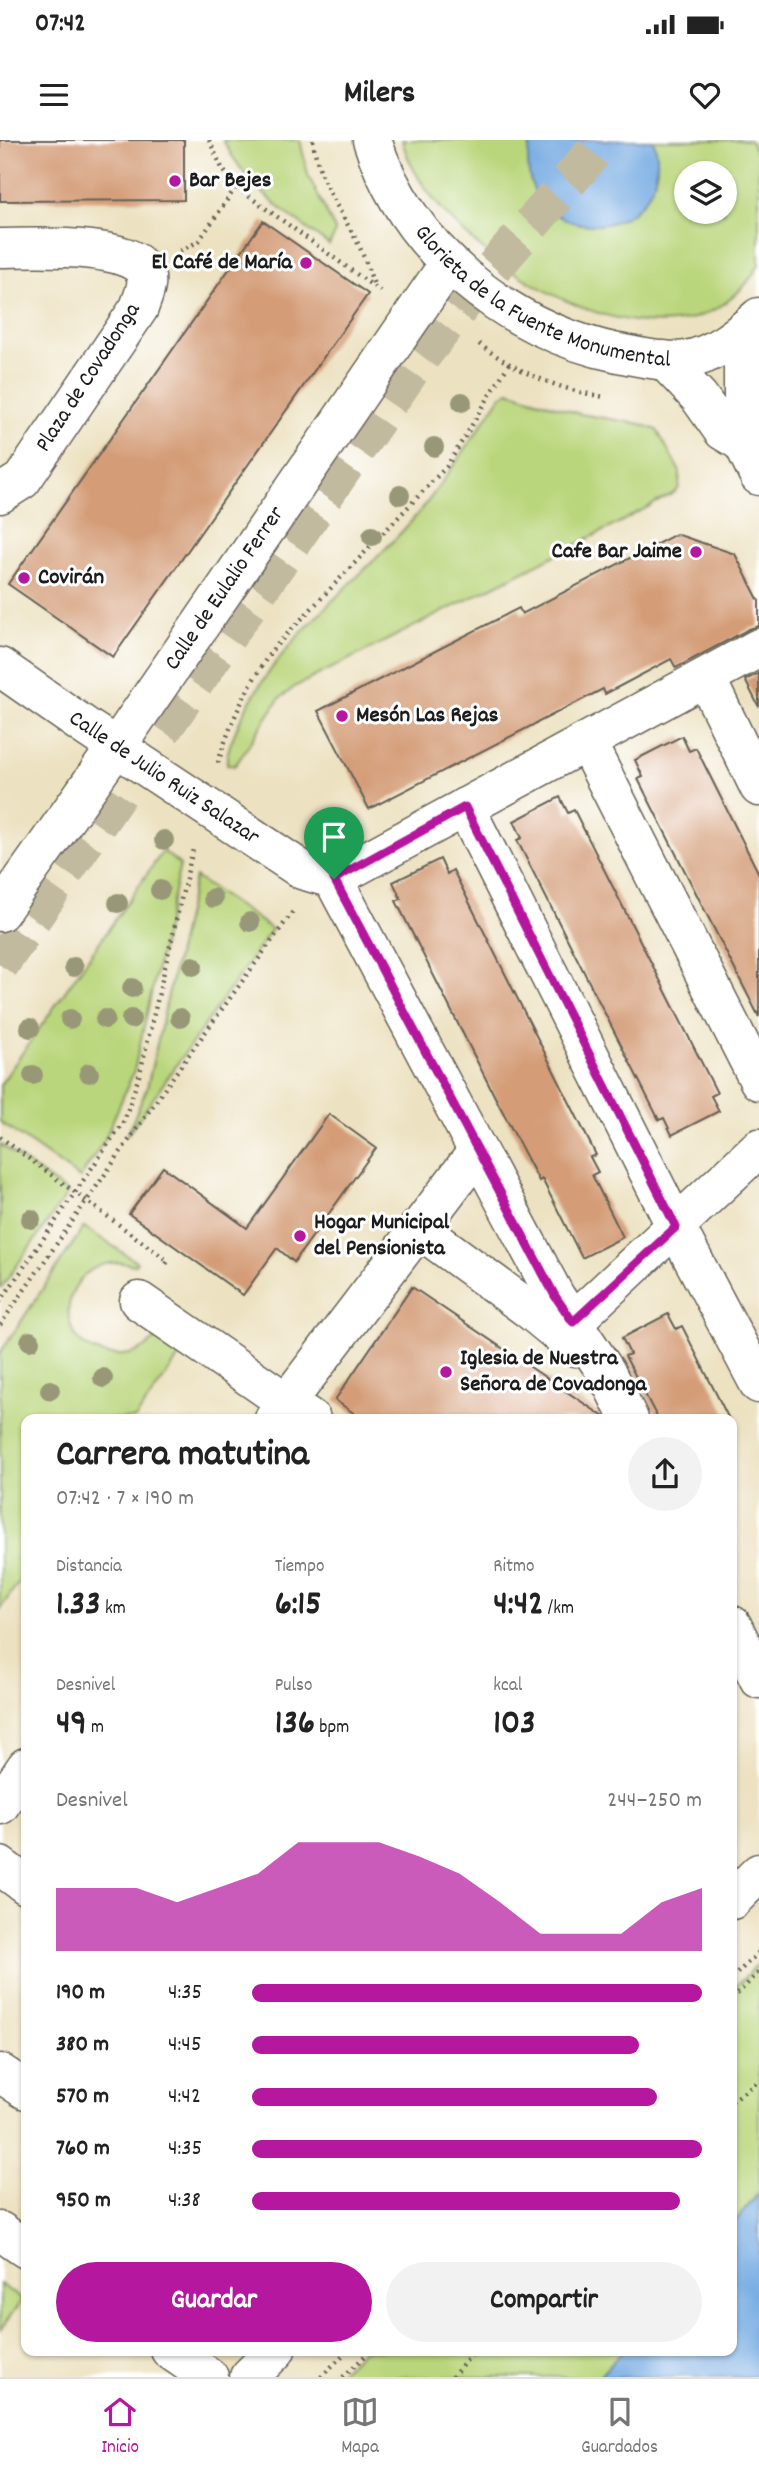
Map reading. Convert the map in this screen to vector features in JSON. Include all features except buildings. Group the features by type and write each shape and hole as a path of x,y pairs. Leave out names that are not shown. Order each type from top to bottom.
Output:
{"street":[{"name":"Glorieta de la Fuente Monumental","path":"372,140 379,163 408,215 449,263 502,305 553,332 608,351 664,360 687,360 728,342 751,324"},
{"name":"Plaza de Covadonga","path":"0,248 114,253 132,260 144,270 147,287 139,308 22,480 0,494"},
{"name":"Calle de Eulalio Ferrer","path":"0,912 449,263"},
{"path":"751,324 753,458"},
{"path":"664,360 699,397 723,431 753,458"},
{"path":"626,1414 606,1372 555,1296 334,879 759,648"},
{"name":"Calle de Julio Ruiz Salazar","path":"0,667 302,870 334,879"},
{"path":"706,678 759,787"},
{"path":"587,743 759,1080"},
{"path":"465,807 676,1227 759,1384"},
{"path":"573,1322 759,1148"},
{"path":"139,1301 290,1413 418,1228 477,1152"},
{"path":"418,1228 530,1310 606,1372"},
{"path":"737,1635 759,1679"},
{"path":"0,1805 21,1774"},
{"path":"0,1866 21,1881"},
{"path":"737,1895 759,1873"},
{"path":"0,2073 21,2088"},
{"path":"0,2231 21,2246"},
{"path":"179,2356 209,2377"},
{"path":"249,2377 270,2356"}],"path":[{"path":"209,140 222,168 236,187 412,313"},
{"path":"313,140 329,191 356,238 375,288"},
{"path":"509,364 564,388 616,398"},
{"path":"0,1325 295,908 334,879"},
{"path":"0,1137 168,1261 139,1301"},
{"path":"737,1973 759,1952"},
{"path":"737,1993 759,1972"},
{"path":"737,2097 759,2081"},
{"path":"321,2377 342,2356"},
{"path":"344,2377 365,2356"},
{"path":"452,2377 470,2356"}],"green space":[{"path":"223,140 300,140 308,175 335,230 329,245 269,199 244,173"},
{"path":"402,140 750,140 759,159 759,264 736,295 725,303 684,320 637,321 587,309 537,286 490,255 450,218 420,179"},
{"path":"509,391 580,414 641,424 657,430 680,472 679,488 613,526 296,686 279,699 237,763 234,766 227,764 229,748 239,723 276,662 421,510 501,396"},
{"path":"163,851 180,865 134,1071 105,1139 80,1178 0,1122 0,1085"},
{"path":"195,877 272,929 126,1137 147,1088"},
{"path":"0,1144 68,1193 1,1288 0,1287"},
{"path":"84,1227 137,1262 135,1265 112,1263 93,1269 79,1281 71,1297 69,1315 73,1332 85,1345 104,1354 120,1355 140,1351 163,1334 189,1343 139,1414 21,1414 21,1579 0,1609 0,1353"},
{"path":"759,1963 759,2193 737,2219 737,1985"},
{"path":"0,2284 21,2301 0,2330"},
{"path":"357,2356 618,2356 599,2377 335,2377"}],"water":[{"path":"531,140 653,140 657,161 654,182 642,204 624,218 603,224 582,224 561,217 544,204 532,185 528,161"},
{"path":"759,2193 759,2377 599,2377 618,2356 737,2356 737,2219"}],"tunnel":[{"path":"0,965 414,366 465,301 604,140"}],"place":[{"name":"Bar Bejes","path":"175,181"},
{"name":"El Café de María","path":"306,263"},
{"name":"Cafe Bar Jaime","path":"696,552"},
{"name":"Covirán","path":"24,578"},
{"name":"Mesón Las Rejas","path":"342,716"},
{"name":"Hogar Municipal del Pensionista","path":"300,1236"},
{"name":"Iglesia de Nuestra Señora de Covadonga","path":"446,1372"}],"route":[{"path":"465,807 676,1227 573,1322 555,1296 477,1152 334,879 465,807"}]}
